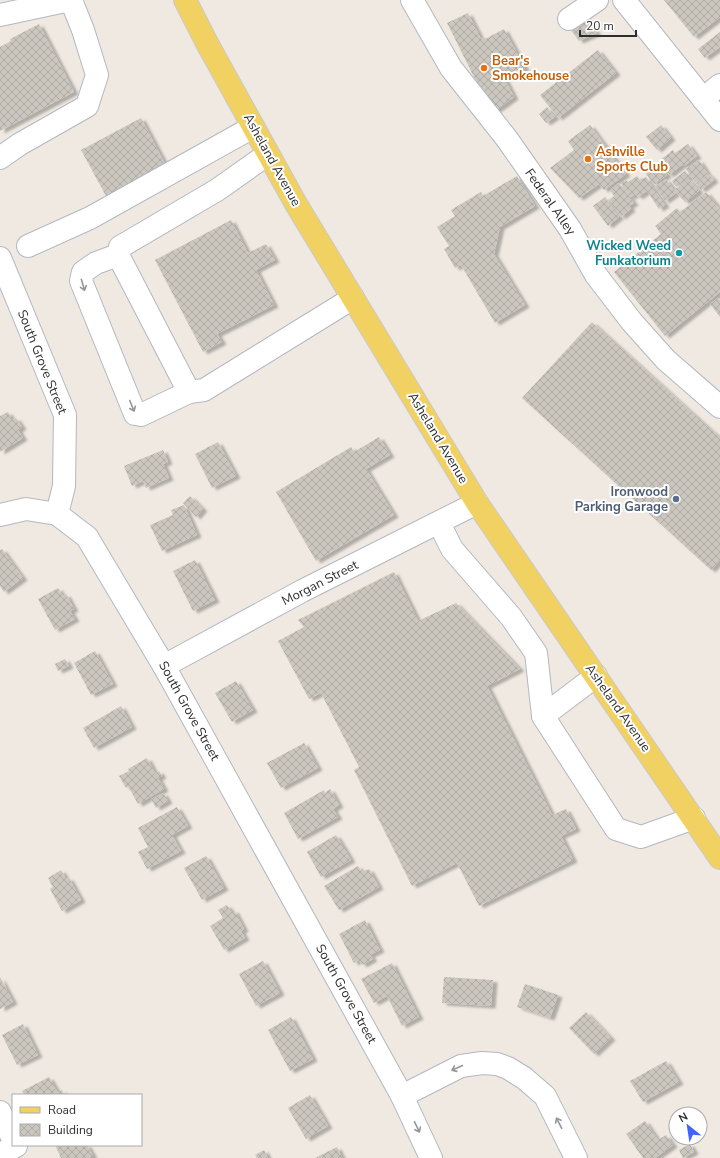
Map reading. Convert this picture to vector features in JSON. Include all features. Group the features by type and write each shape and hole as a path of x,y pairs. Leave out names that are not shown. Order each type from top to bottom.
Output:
{"main road":[{"name":"Asheland Avenue","path":"185,0 296,204 477,503 720,858"}],"street":[{"path":"0,15 71,0 83,30 97,75 87,106 20,144 0,158"},
{"name":"Federal Alley","path":"412,0 451,68 511,146 570,229 596,275 632,322 666,360 720,407"},
{"path":"569,18 597,0"},
{"path":"624,0 720,120"},
{"path":"703,99 720,85"},
{"path":"28,246 90,218 253,127"},
{"path":"189,392 118,255 120,247 217,190 268,154"},
{"path":"118,255 96,263 83,272 81,281 135,414 141,416 189,392 204,390 353,298"},
{"name":"South Grove Street","path":"0,258 65,415 64,486 57,514 87,537 164,666 402,1096 431,1158"},
{"name":"Morgan Street","path":"164,666 302,591 477,503"},
{"path":"0,514 26,509 57,514"},
{"path":"439,523 452,549 511,617 536,653 543,716 616,829 641,837 694,818"},
{"path":"543,716 596,676"},
{"path":"402,1096 461,1066 482,1063 497,1064 508,1068 524,1078 545,1096 576,1158"},
{"path":"0,1112 12,1145"}],"building":[{"path":"664,0 720,0 720,17 694,37"},
{"name":"Bear's Smokehouse","path":"468,13 481,39 484,37 485,39 504,29 525,68 506,78 492,54 514,97 492,113 447,23"},
{"path":"584,16 597,33 579,41 568,26"},
{"path":"39,24 74,92 0,131 0,47 11,41 10,39"},
{"path":"720,32 720,47 705,58 698,49"},
{"path":"598,50 616,73 558,118 540,95"},
{"path":"547,107 555,117 546,123 539,114"},
{"path":"141,118 165,164 106,196 81,150"},
{"name":"Ashville Sports Club","path":"590,125 626,174 604,190 599,184 579,198 550,168 574,150 568,141"},
{"path":"661,125 671,138 657,150 646,137"},
{"path":"688,144 697,156 684,166 683,164 669,175 659,161 673,150 675,153"},
{"path":"699,160 708,174 695,183 686,169"},
{"path":"658,162 667,175 654,185 645,172"},
{"path":"685,171 690,177 676,187 672,181"},
{"path":"709,174 714,180 701,190 696,183"},
{"path":"517,176 535,206 500,227 494,254 525,305 495,323 461,265 455,268 444,249 449,246 437,227 455,216 451,210 481,192 483,196"},
{"path":"637,176 640,180 646,177 665,205 659,209 647,191 638,197 636,194 630,197 621,183 626,180 628,182"},
{"path":"666,179 676,193 665,201 655,187"},
{"path":"689,179 699,191 685,202 674,190"},
{"path":"619,183 634,203 629,206 631,209 621,217 609,200 614,196 610,190"},
{"name":"Wicked Weed Funkatorium","path":"706,192 720,209 720,292 665,336 614,272 661,234 655,226 677,208 680,212"},
{"path":"605,197 619,217 608,226 593,206"},
{"path":"231,220 248,253 266,244 275,260 256,270 274,305 217,334 222,342 203,352 155,260"},
{"path":"718,298 720,300 720,317 710,304"},
{"name":"Ironwood Parking Garage","path":"592,322 720,438 720,560 711,570 522,398"},
{"path":"8,412 12,420 16,418 22,427 18,430 23,438 0,452 0,416"},
{"path":"379,437 390,455 366,469 394,515 316,561 276,492 351,447 354,452"},
{"path":"218,442 236,476 212,488 195,454"},
{"path":"163,450 168,462 163,464 169,478 146,488 143,481 132,486 124,466"},
{"path":"190,496 203,509 196,517 183,503"},
{"path":"184,505 197,535 162,551 150,525 173,515 171,510"},
{"path":"2,549 23,578 4,592 0,586 0,550"},
{"path":"195,560 215,600 193,611 173,571"},
{"path":"394,572 418,621 456,603 520,669 487,686 552,815 566,809 576,829 561,836 573,860 479,906 457,863 412,886 354,770 359,767 321,693 309,699 278,641 304,627 298,620"},
{"path":"58,588 63,596 66,594 74,609 70,611 75,619 55,630 38,599"},
{"path":"95,651 113,684 91,695 74,663"},
{"path":"65,659 69,666 58,671 55,664"},
{"path":"236,681 253,710 232,722 215,693"},
{"path":"121,706 132,727 94,748 83,728"},
{"path":"304,743 318,768 281,788 267,763"},
{"path":"147,758 155,773 159,771 162,776 158,778 164,789 138,804 128,786 126,788 119,776 129,771 128,769"},
{"path":"330,789 339,805 333,809 338,817 298,839 284,813 324,790 325,793"},
{"path":"163,793 168,801 156,808 151,799"},
{"path":"177,807 188,826 172,835 181,851 147,869 138,852 148,847 138,828"},
{"path":"336,835 351,860 321,877 307,852"},
{"path":"206,856 224,888 202,900 184,868"},
{"path":"358,866 362,872 369,869 379,887 339,910 324,886"},
{"path":"61,870 66,879 69,878 81,900 62,911 50,889 53,887 48,878"},
{"path":"227,905 231,912 234,910 244,929 241,931 245,938 224,950 210,926 223,918 218,910"},
{"path":"365,920 380,950 370,955 373,959 362,965 359,960 354,963 339,934"},
{"path":"263,961 280,993 256,1006 239,974"},
{"path":"392,963 419,1017 402,1026 387,996 374,1003 361,979"},
{"path":"0,977 13,1002 0,1009"},
{"path":"444,977 493,980 491,1006 442,1003"},
{"path":"525,984 558,995 550,1018 517,1007"},
{"path":"586,1012 611,1038 594,1054 569,1028"},
{"path":"291,1017 313,1059 290,1071 268,1030"},
{"path":"23,1024 38,1055 17,1065 2,1035"},
{"path":"666,1061 679,1082 643,1102 630,1081"},
{"path":"49,1077 58,1093 62,1090 64,1094 24,1094 22,1091"},
{"path":"310,1095 328,1126 306,1139 288,1108"},
{"path":"645,1121 658,1140 666,1135 668,1138 668,1146 672,1146 655,1158 643,1158 626,1134"},
{"path":"55,1146 88,1146 93,1156 88,1158 61,1158"},
{"path":"686,1146 691,1146 694,1152 683,1158 679,1150"},
{"path":"337,1147 342,1158 315,1158"},
{"path":"264,1150 268,1158 257,1158 255,1155"}],"place":[{"name":"Bear's Smokehouse","path":"484,68"},
{"name":"Ashville Sports Club","path":"588,159"},
{"name":"Wicked Weed Funkatorium","path":"679,253"},
{"name":"Ironwood Parking Garage","path":"676,499"}]}
